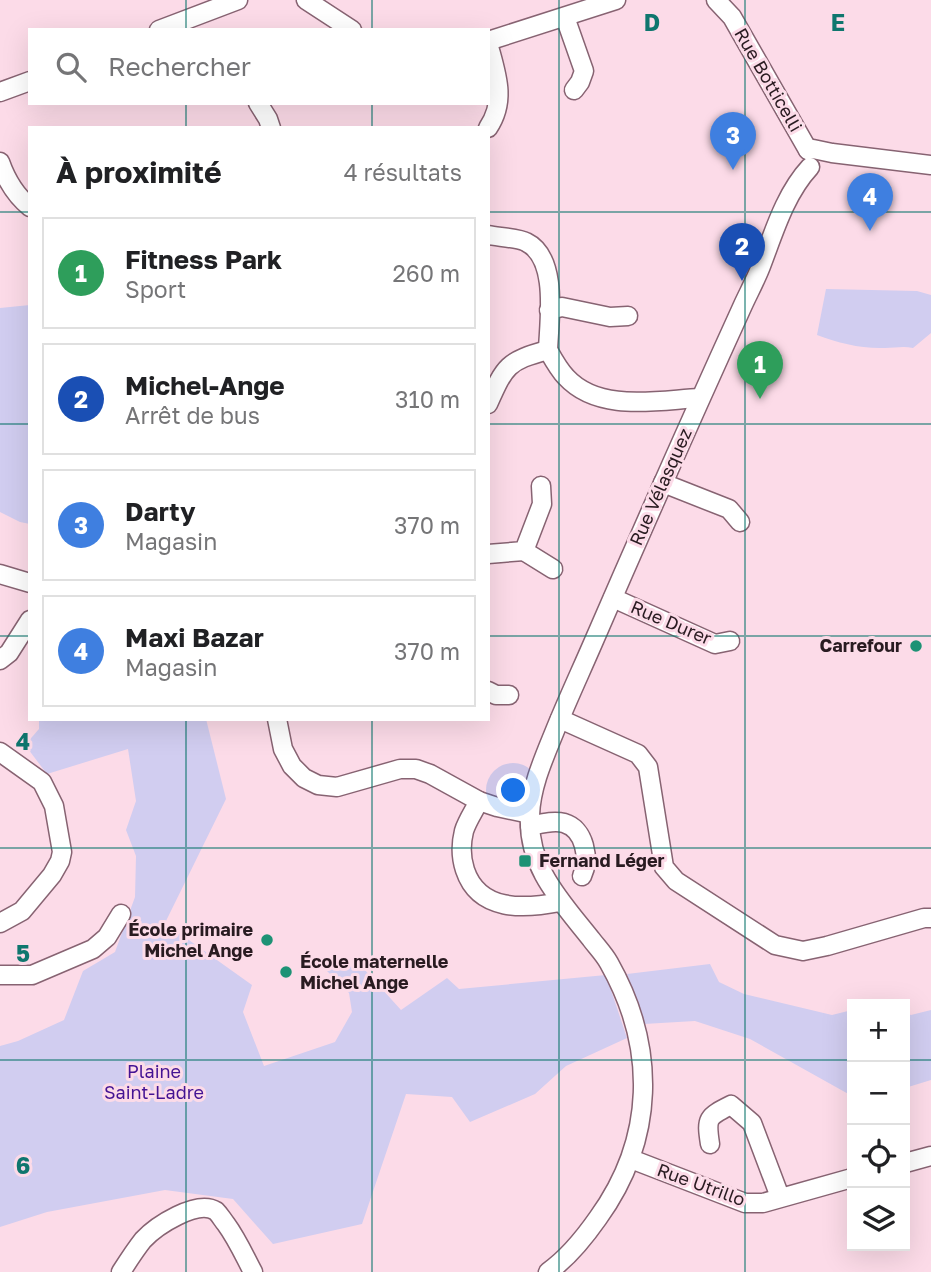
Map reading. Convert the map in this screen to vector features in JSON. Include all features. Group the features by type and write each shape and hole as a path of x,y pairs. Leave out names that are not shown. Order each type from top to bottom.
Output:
{"street":[{"path":"172,28 197,24 238,0"},
{"path":"306,0 349,28"},
{"path":"490,41 616,0"},
{"name":"Rue Botticelli","path":"722,3 814,158"},
{"path":"565,17 584,71 574,90"},
{"path":"489,126 496,116 494,101 498,85 490,51"},
{"path":"0,92 28,82"},
{"path":"259,105 270,126"},
{"path":"814,158 852,156 931,165"},
{"name":"Rue Vélasquez","path":"530,820 537,778 560,719 760,267 776,224 814,158"},
{"path":"0,162 5,176 28,204"},
{"path":"490,235 526,242 538,252 546,265 549,282 548,350 566,377 578,387 594,396 612,400 639,402 701,398"},
{"path":"549,310 562,307 610,317 628,316"},
{"path":"490,399 501,374 512,363 525,356 548,350"},
{"path":"663,484 729,509 740,522"},
{"path":"524,551 542,503 541,486"},
{"path":"490,554 524,551 553,569"},
{"path":"0,574 26,581"},
{"name":"Rue Durer","path":"613,598 715,644 730,641"},
{"path":"0,660 9,653 28,623"},
{"path":"490,692 509,695"},
{"path":"560,719 638,754 649,767 664,867 676,881 775,945 803,951 931,918"},
{"path":"277,721 283,750 292,766 304,778 318,785 337,787 400,769 416,769 479,801 530,820 563,822 571,826 579,834 586,855 586,868 582,876"},
{"path":"0,752 42,782 54,806 62,852 52,874 22,911 0,923"},
{"path":"479,801 464,832 462,849 464,866 470,881 483,896 504,905 531,907 560,902"},
{"path":"530,820 531,839 540,868 560,902 608,960 628,999 641,1048 643,1090 638,1136 631,1160 611,1199 585,1236 548,1272"},
{"path":"0,975 32,975 93,949 107,937 121,914"},
{"path":"710,1144 707,1125 714,1114 731,1105 752,1123 780,1197"},
{"path":"910,1162 931,1156"},
{"name":"Rue Utrillo","path":"631,1160 745,1203 763,1203 847,1179"},
{"path":"121,1272 144,1238 166,1222 192,1209 205,1208 213,1209 219,1214 235,1237 253,1272"}],"green space":[{"path":"826,289 917,291 931,295 931,333 913,348 859,346 817,335"},
{"path":"28,305 28,524 0,512 0,308"},
{"name":"Plaine Saint-Ladre","path":"39,721 206,721 226,799 165,923 252,985 243,1012 264,1066 335,1042 352,1012 349,993 327,971 337,963 364,969 401,1010 447,978 459,989 606,975 627,1038 566,1066 535,1094 470,1122 452,1097 406,1094 362,1224 273,1244 233,1199 165,1190 47,1212 0,1227 0,1046 18,1041 64,1020 83,971 115,952 135,897 136,856 126,830 136,801 128,749 47,774 25,745 39,729"},
{"path":"710,964 719,982 744,994 832,1015 847,1011 847,1093 750,1039 695,1021 644,1024 627,974"},
{"path":"931,1010 931,1080 910,1086 910,1015"}],"place":[{"name":"Darty","path":"733,170"},
{"name":"Maxi Bazar","path":"870,231"},
{"name":"Michel-Ange","path":"742,281"},
{"name":"Fitness Park","path":"760,399"},
{"name":"Carrefour","path":"916,646"},
{"name":"Fernand Léger","path":"525,861"},
{"name":"École primaire Michel Ange","path":"267,940"},
{"name":"École maternelle Michel Ange","path":"286,972"}]}
